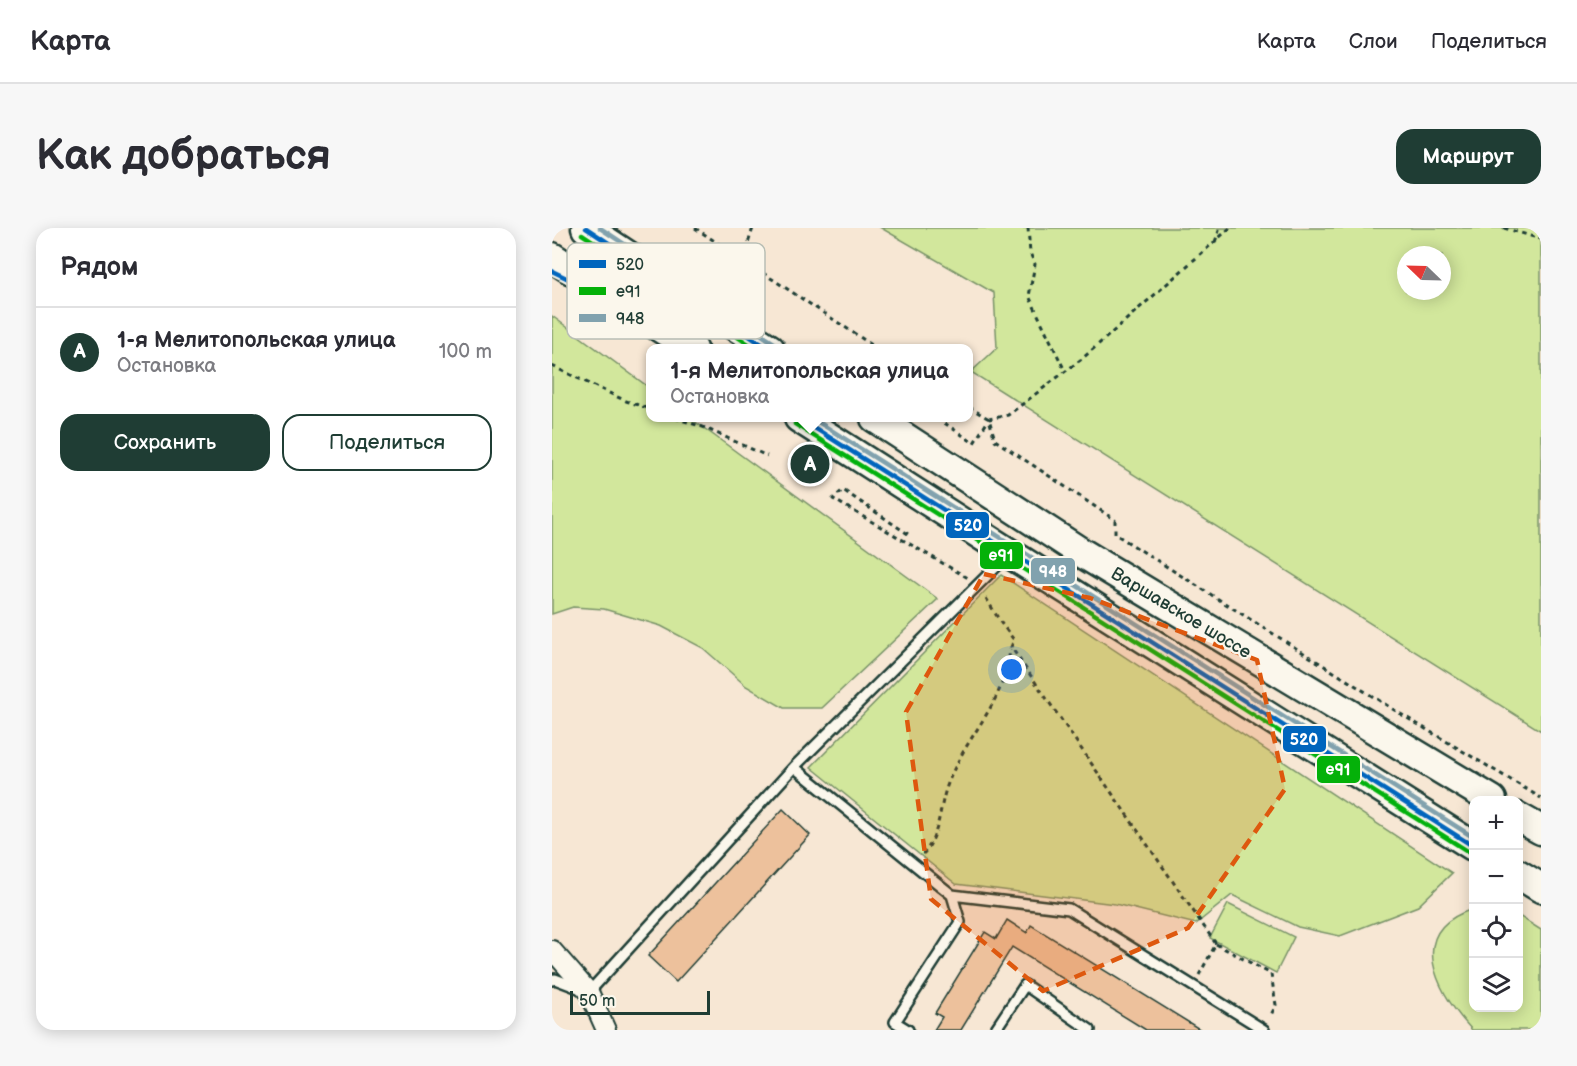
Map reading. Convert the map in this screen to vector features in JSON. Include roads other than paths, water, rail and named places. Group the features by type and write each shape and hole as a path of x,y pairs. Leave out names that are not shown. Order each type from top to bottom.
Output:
{"main road":[{"path":"586,228 609,243"},
{"path":"552,257 567,267"},
{"path":"807,422 1009,553 1469,843"},
{"name":"Варшавское шоссе","path":"883,422 1082,554 1484,796"},
{"path":"1523,820 1541,830"},
{"path":"1523,877 1541,888"}],"street":[{"path":"1523,812 1541,817"},
{"path":"552,950 589,992 606,1030"}],"lane":[{"path":"552,980 555,979 589,992 794,767 1009,553"},
{"path":"794,767 952,895 1069,909 1192,986 1266,1026"},
{"path":"908,1030 895,1022 960,922 952,895"},
{"path":"996,1030 1025,985 1090,1030"}],"place":[{"name":"1-я Мелитопольская улица","path":"810,464"}]}
